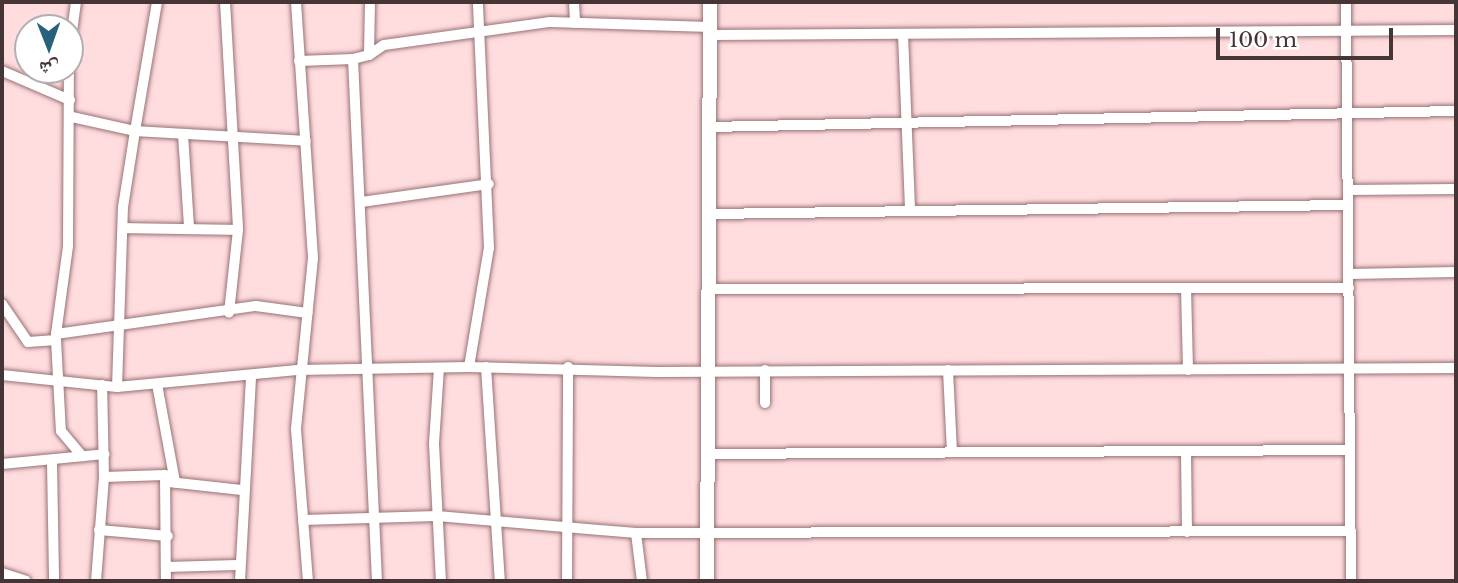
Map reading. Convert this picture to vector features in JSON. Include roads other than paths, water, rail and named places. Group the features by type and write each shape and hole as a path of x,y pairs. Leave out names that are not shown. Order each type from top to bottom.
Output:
{"street":[{"path":"117,387 123,228 135,131 157,2"},
{"path":"225,2 229,128 236,140 238,230 229,313"},
{"path":"296,2 313,258 308,313 298,370 307,581"},
{"path":"369,55 370,2"},
{"path":"469,367 488,267 489,184 477,32 478,2"},
{"path":"574,2 575,23"},
{"path":"707,581 710,2"},
{"path":"1346,2 1351,581"},
{"path":"299,61 354,59 369,55 384,46 477,32 575,23 710,31 903,34 1456,30"},
{"path":"903,34 910,211"},
{"path":"354,59 377,581"},
{"path":"2,71 70,100"},
{"path":"69,84 72,117 68,246 56,337 55,382 63,435 77,443 82,456"},
{"path":"709,127 1456,111"},
{"path":"72,117 135,131 236,140 306,141"},
{"path":"183,134 189,227"},
{"path":"360,202 489,184"},
{"path":"1348,190 1456,189"},
{"path":"709,214 1348,205"},
{"path":"123,228 189,227 238,230"},
{"path":"1349,274 1456,272"},
{"path":"1186,288 1188,370"},
{"path":"708,289 1349,288"},
{"path":"2,304 28,342 262,306 308,313"},
{"path":"2,375 117,387 251,377 298,370 366,372 469,367 708,370 1456,368"},
{"path":"486,367 500,581"},
{"path":"567,581 568,367"},
{"path":"439,368 437,516 441,581"},
{"path":"765,370 765,403"},
{"path":"948,370 952,452"},
{"path":"240,581 237,565 251,377"},
{"path":"157,384 171,482 166,581"},
{"path":"96,581 104,477 102,385"},
{"path":"707,454 1350,450"},
{"path":"1186,451 1187,532"},
{"path":"2,464 52,462 104,454"},
{"path":"52,462 54,581"},
{"path":"104,477 162,474 171,482 242,491"},
{"path":"303,520 437,516 566,529 707,534 1351,531"},
{"path":"99,530 168,536"},
{"path":"636,533 642,581"},
{"path":"166,567 237,565"},
{"path":"2,573 26,581"}]}
